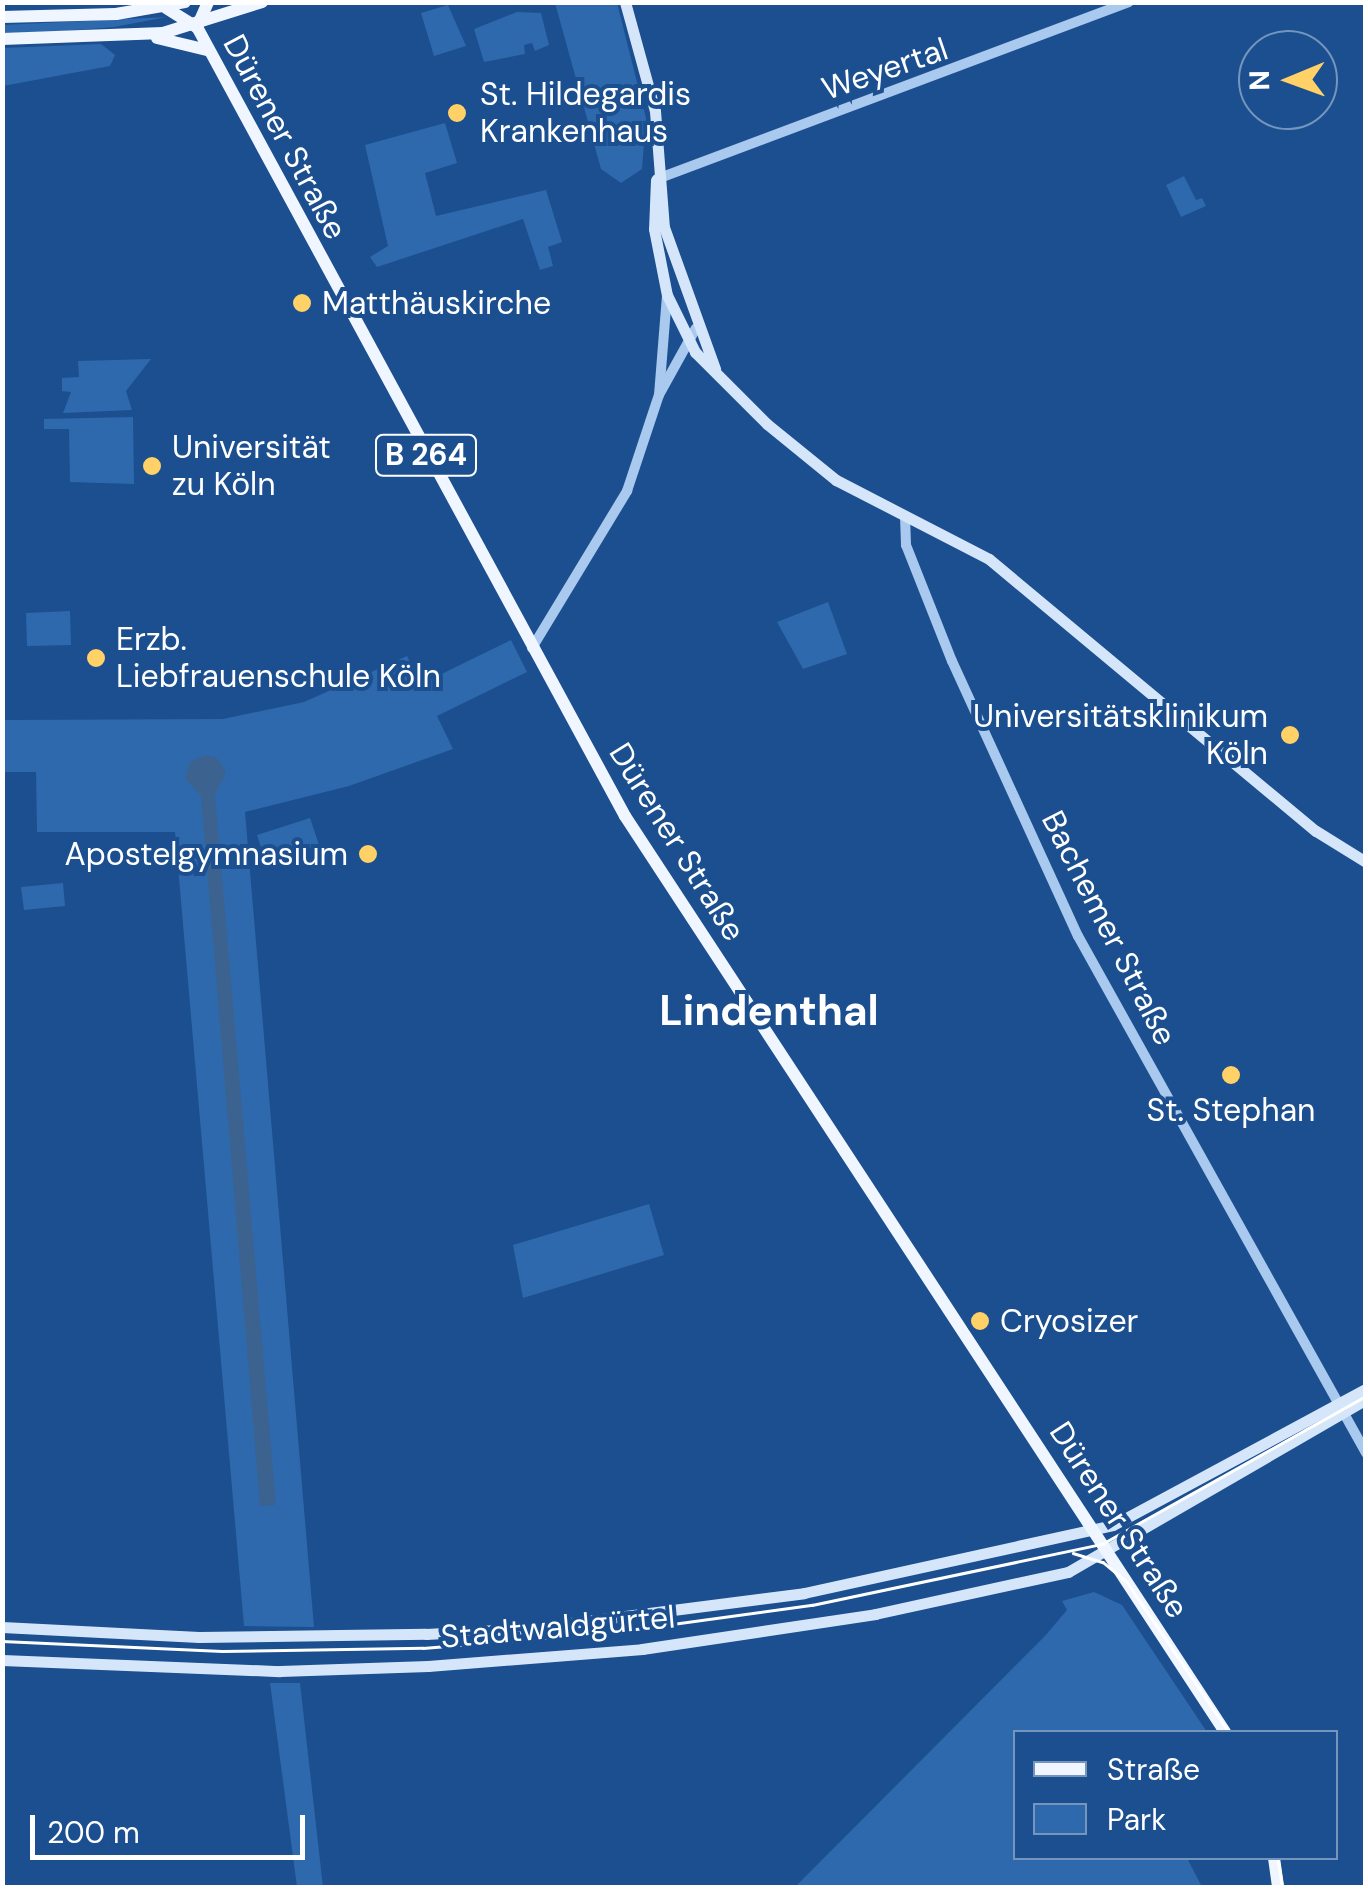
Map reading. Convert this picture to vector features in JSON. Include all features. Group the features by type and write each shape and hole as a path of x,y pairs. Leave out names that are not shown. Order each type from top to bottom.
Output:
{"main road":[{"path":"2,17 166,8 185,2"},
{"path":"197,27 208,2"},
{"path":"2,40 163,33 197,27 262,2"},
{"path":"625,2 655,112 654,229 666,294 689,344 767,424 836,480 1000,567 1316,832 1366,862"},
{"path":"163,33 172,19 166,8"},
{"name":"Dürener Straße","path":"166,8 197,27 625,816 1223,1730"},
{"path":"130,35 207,50"},
{"path":"656,180 664,227 696,328 716,370"},
{"path":"1341,1408 1366,1389"},
{"path":"1341,1408 1366,1399"},
{"name":"Stadtwaldgürtel","path":"2,1626 199,1637 532,1628 804,1593 1094,1531 1341,1408"},
{"name":"Stadtwaldgürtel","path":"2,1660 304,1671 590,1655 806,1627 1068,1572 1341,1408"},
{"path":"1274,1860 1278,1888"}],"street":[{"name":"Weyertal","path":"656,180 1129,2"},
{"path":"532,648 627,491 658,395 666,294"},
{"path":"658,395 696,328"},
{"name":"Bachemer Straße","path":"905,516 906,545 952,661 1078,936 1366,1453"}],"green space":[{"path":"555,3 617,3 646,118 642,169 621,183 601,169"},
{"path":"448,5 466,46 434,56 421,13"},
{"path":"517,12 541,13 549,45 535,51 532,43 524,45 525,54 484,62 474,29"},
{"path":"167,17 114,27 3,36 2,25"},
{"path":"101,44 115,55 110,66 3,86 3,48"},
{"path":"445,123 457,163 425,173 436,216 546,190 562,242 548,247 553,266 540,270 523,219 377,267 370,257 388,246 365,145"},
{"path":"1184,176 1196,200 1202,198 1206,206 1181,217 1166,185"},
{"path":"151,359 126,391 132,410 63,413 71,392 62,391 62,378 79,377 78,361"},
{"path":"133,417 134,484 70,482 69,429 44,429 44,419"},
{"path":"828,602 847,654 803,669 777,622"},
{"path":"70,611 71,645 27,646 26,613"},
{"path":"511,640 527,672 437,716 453,749 349,786 245,812 314,1627 244,1626 175,832 37,832 36,772 3,772 2,720 223,719 304,702 407,656 421,684"},
{"path":"310,818 319,845 266,863 257,835"},
{"path":"63,883 65,906 24,910 21,887"},
{"path":"649,1204 664,1255 523,1298 513,1245"},
{"path":"1094,1592 1122,1605 1206,1730 1013,1730 1013,1860 1188,1860 1202,1887 795,1887 1045,1636 1067,1610 1062,1601"},
{"path":"270,1683 300,1683 323,1887 297,1887"}],"shaded area":[{"path":"205,755 217,758 226,772 215,795 276,1505 260,1506 201,796 185,778 190,762"}],"tram line":[{"path":"2,1641 222,1651 423,1648 607,1633 812,1605 1102,1544 1366,1396"},
{"path":"1073,1553 1103,1562 1127,1582 1228,1730"},
{"path":"1278,1860 1283,1888"}],"place":[{"name":"St. Hildegardis Krankenhaus","path":"457,113"},
{"name":"Matthäuskirche","path":"302,303"},
{"name":"Universität zu Köln","path":"152,466"},
{"name":"Erzb. Liebfrauenschule Köln","path":"96,658"},
{"name":"Universitätsklinikum Köln","path":"1290,735"},
{"name":"Apostelgymnasium","path":"368,854"},
{"name":"St. Stephan","path":"1231,1075"},
{"name":"Cryosizer","path":"980,1321"}],"district":[{"name":"Lindenthal","path":"769,1011"}]}
